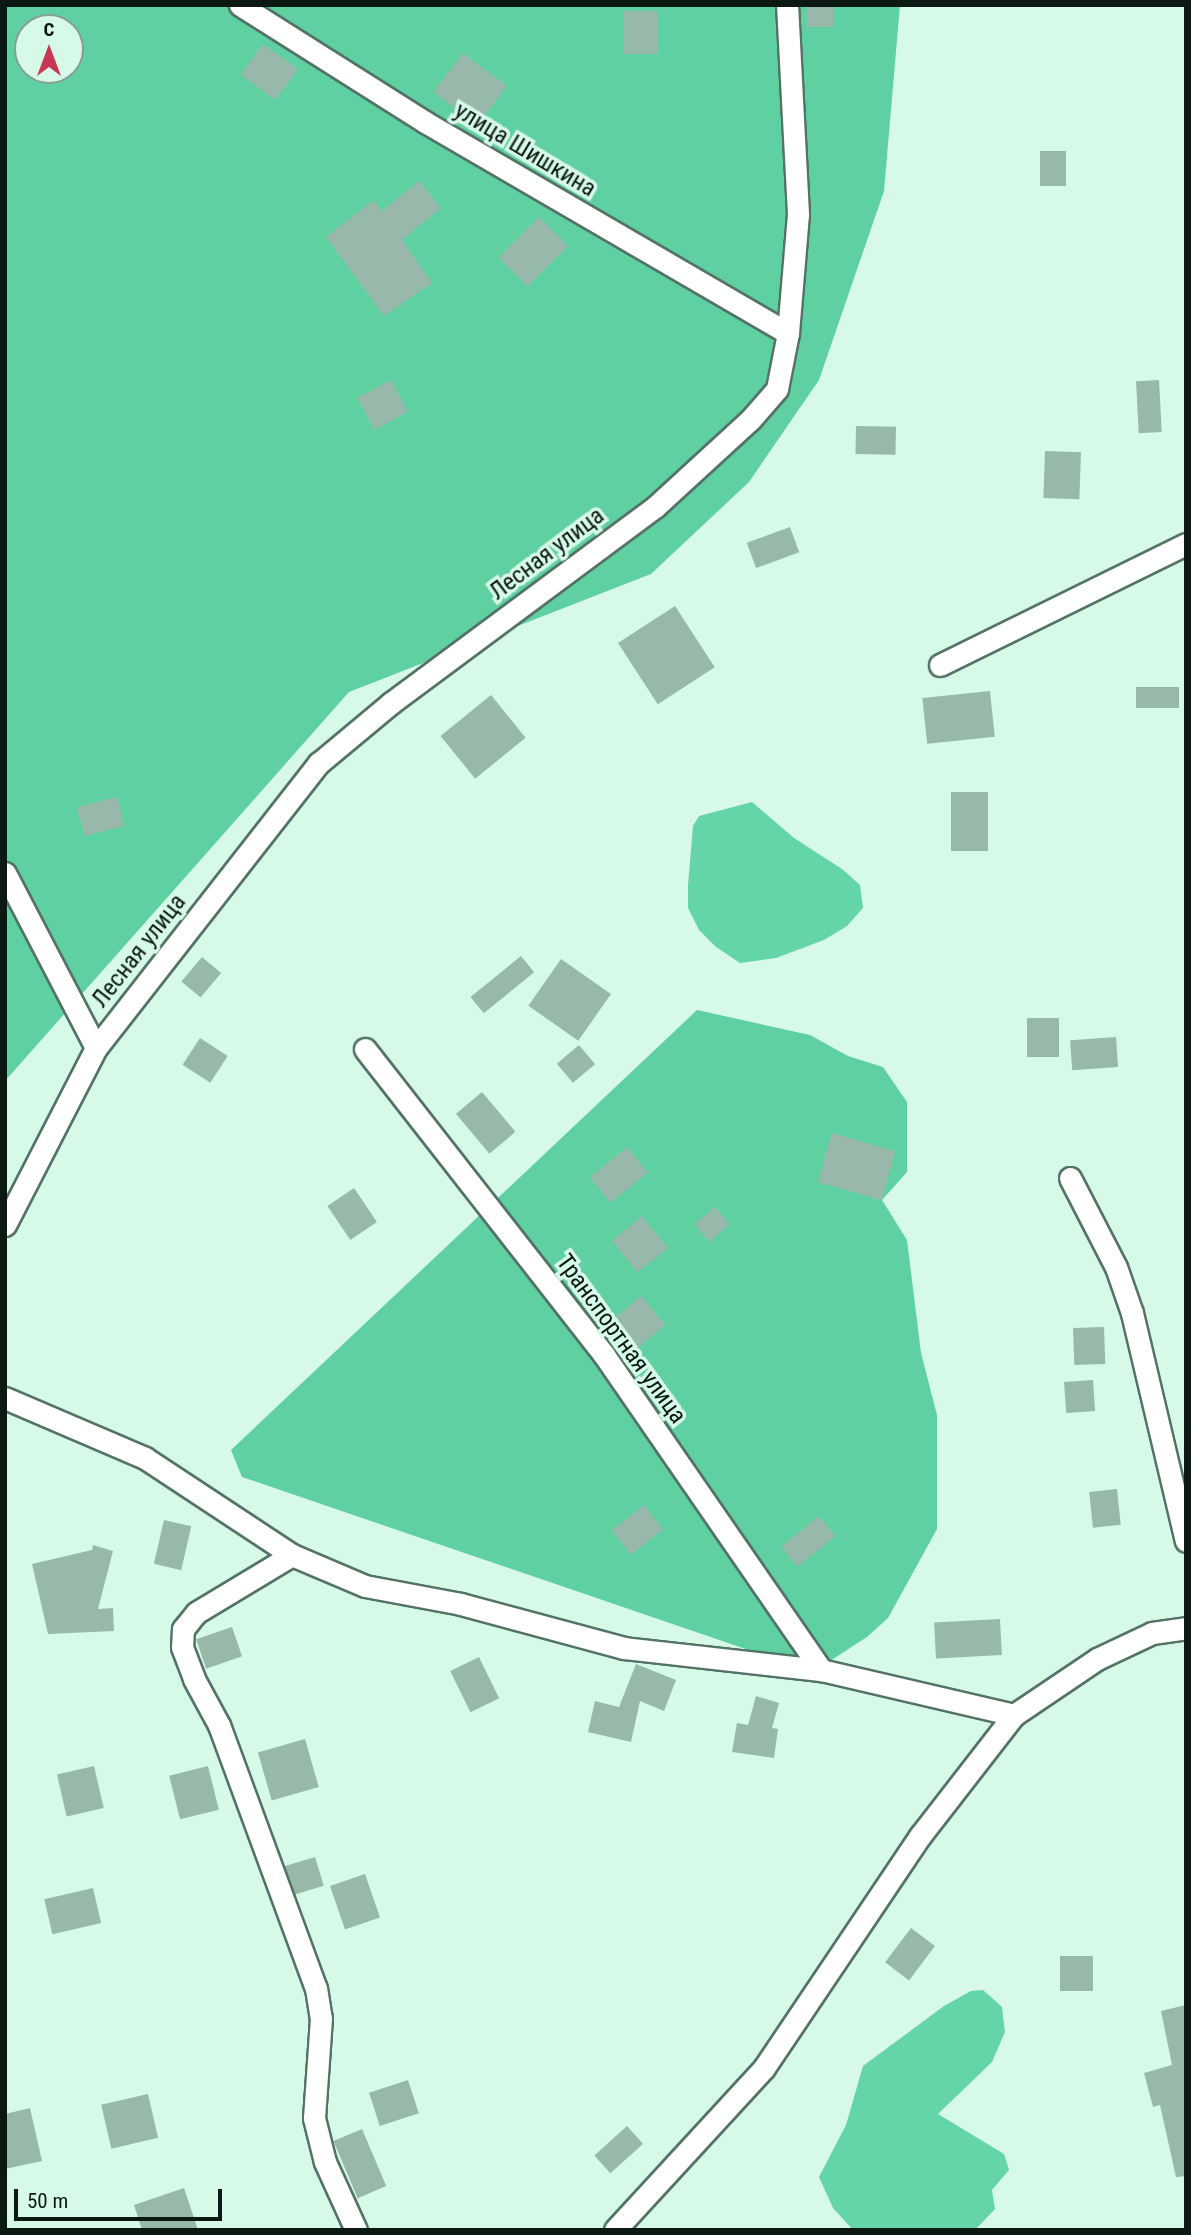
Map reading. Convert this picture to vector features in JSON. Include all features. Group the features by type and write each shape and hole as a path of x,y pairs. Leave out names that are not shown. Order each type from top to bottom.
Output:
{"street":[{"name":"улица Шишкина","path":"240,5 425,122 788,333"},
{"name":"Лесная улица","path":"5,1224 96,1048 319,764 391,703 654,507 750,421 777,389 788,333 798,214 787,5"},
{"path":"940,665 1186,544"},
{"path":"5,873 96,1048"},
{"name":"Транспортная улица","path":"365,1049 604,1355 821,1670"},
{"path":"1070,1178 1116,1267 1132,1313 1186,1541"},
{"path":"5,1398 145,1458 292,1555 365,1586 461,1604 624,1648 821,1670 1014,1715"},
{"path":"292,1555 196,1613 183,1629 182,1647 194,1679 219,1725 316,1988 321,2018 314,2119 325,2162 356,2230"},
{"path":"615,2230 764,2068 920,1836 1014,1715 1097,1659 1152,1633 1186,1629"}],"shaded area":[{"path":"5,5 900,5 884,191 819,380 749,482 651,574 349,692 5,1081"},
{"path":"752,802 794,838 842,869 860,885 863,908 847,926 824,940 776,958 740,963 716,947 699,930 688,908 688,885 693,826 699,816"},
{"path":"697,1010 810,1035 848,1056 883,1067 907,1102 907,1172 882,1200 907,1240 921,1353 937,1415 937,1529 888,1618 867,1637 813,1672 242,1477 231,1450"},
{"path":"983,1990 1002,2007 1005,2032 992,2062 938,2114 1004,2154 1009,2170 992,2190 995,2209 975,2230 853,2230 833,2208 819,2177 846,2125 863,2066 944,2006 971,1991"}],"building":[{"path":"807,5 833,5 833,27 807,27"},
{"path":"623,11 658,11 658,54 623,54"},
{"path":"263,44 298,69 275,100 241,75"},
{"path":"463,53 507,86 477,125 434,92"},
{"path":"1040,151 1066,151 1066,186 1040,186"},
{"path":"419,181 441,208 402,240 432,283 384,316 326,237 374,200 382,211"},
{"path":"539,217 568,246 528,286 499,257"},
{"path":"391,380 408,412 374,430 357,398"},
{"path":"1159,380 1162,432 1139,433 1136,381"},
{"path":"856,426 896,427 896,455 856,454"},
{"path":"1045,451 1081,452 1079,499 1043,498"},
{"path":"790,527 799,552 756,568 747,543"},
{"path":"675,606 715,667 658,704 618,643"},
{"path":"1136,687 1179,687 1179,708 1136,708"},
{"path":"990,691 995,737 927,744 922,698"},
{"path":"491,695 526,738 475,779 440,736"},
{"path":"951,792 988,792 988,851 951,851"},
{"path":"117,797 124,826 84,836 77,807"},
{"path":"521,956 534,972 484,1013 470,997"},
{"path":"202,957 221,973 201,998 181,982"},
{"path":"561,959 611,994 578,1041 528,1006"},
{"path":"1027,1018 1059,1018 1059,1057 1027,1057"},
{"path":"1116,1037 1118,1067 1072,1070 1070,1040"},
{"path":"200,1038 228,1056 210,1083 183,1065"},
{"path":"579,1045 595,1064 573,1083 557,1064"},
{"path":"482,1092 515,1132 489,1154 456,1114"},
{"path":"832,1133 895,1151 881,1200 818,1182"},
{"path":"627,1147 648,1173 610,1203 590,1177"},
{"path":"354,1188 377,1222 350,1240 327,1206"},
{"path":"715,1207 730,1225 709,1242 694,1224"},
{"path":"642,1216 668,1248 637,1272 612,1241"},
{"path":"641,1296 665,1325 629,1356 604,1327"},
{"path":"1104,1327 1105,1364 1074,1365 1073,1328"},
{"path":"1093,1380 1095,1411 1066,1413 1064,1382"},
{"path":"1117,1489 1121,1525 1093,1528 1089,1492"},
{"path":"644,1505 663,1529 631,1555 612,1530"},
{"path":"819,1516 835,1536 797,1567 781,1547"},
{"path":"164,1520 191,1526 181,1570 154,1564"},
{"path":"93,1545 113,1551 98,1609 113,1608 114,1631 48,1634 32,1564 92,1550"},
{"path":"1000,1619 1002,1655 936,1658 934,1622"},
{"path":"232,1627 242,1656 206,1669 196,1639"},
{"path":"479,1657 499,1698 470,1712 450,1671"},
{"path":"636,1664 676,1680 664,1711 640,1701 631,1742 588,1732 595,1701 619,1707"},
{"path":"756,1696 779,1703 772,1728 778,1729 774,1758 732,1752 737,1723 748,1725"},
{"path":"305,1739 319,1787 272,1801 258,1753"},
{"path":"94,1766 104,1808 67,1816 57,1775"},
{"path":"208,1766 219,1810 180,1819 169,1776"},
{"path":"315,1857 324,1886 293,1895 284,1866"},
{"path":"365,1874 380,1917 345,1930 330,1886"},
{"path":"93,1888 101,1923 52,1934 44,1899"},
{"path":"911,1928 935,1946 909,1980 885,1962"},
{"path":"1060,1956 1093,1956 1093,1991 1060,1991"},
{"path":"1186,2005 1186,2176 1176,2177 1160,2105 1153,2107 1144,2073 1172,2065 1161,2011"},
{"path":"408,2080 419,2113 380,2126 369,2093"},
{"path":"148,2094 158,2138 111,2149 101,2105"},
{"path":"30,2108 42,2161 5,2169 5,2114"},
{"path":"627,2126 643,2144 610,2173 594,2155"},
{"path":"362,2129 386,2186 358,2198 333,2141"},
{"path":"184,2188 198,2230 142,2230 134,2205"}]}
